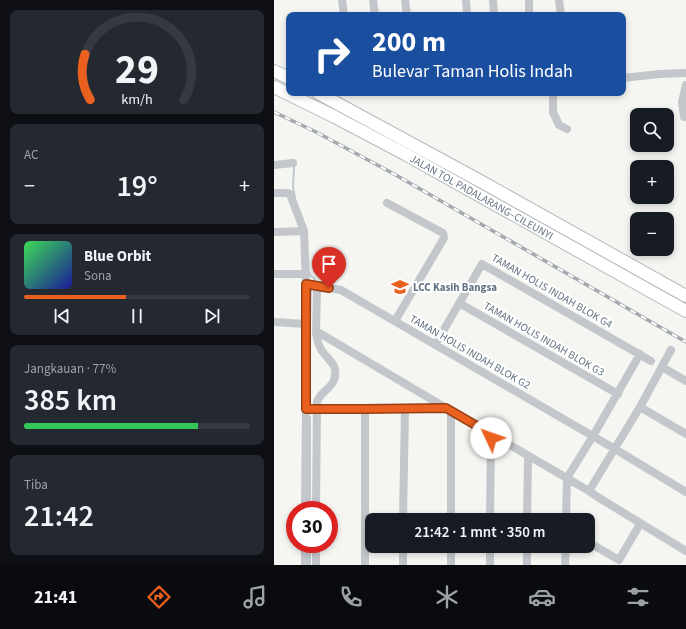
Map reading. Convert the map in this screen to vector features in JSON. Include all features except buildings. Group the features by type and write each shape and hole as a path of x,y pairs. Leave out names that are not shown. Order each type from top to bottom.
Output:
{"highway":[{"path":"274,71 286,77"},
{"name":"JALAN TOL PADALARANG–CILEUNYI","path":"274,87 286,93"},
{"name":"JALAN TOL PADALARANG–CILEUNYI","path":"292,96 405,154 686,311"},
{"name":"JALAN TOL PADALARANG–CILEUNYI","path":"324,96 482,182 686,296"}],"street":[{"path":"342,0 344,12"},
{"path":"373,0 375,12"},
{"path":"405,0 407,12"},
{"path":"466,0 467,12"},
{"path":"493,0 494,12"},
{"path":"529,0 529,12"},
{"path":"559,0 561,12"},
{"path":"626,78 686,73"},
{"path":"684,116 682,102 686,85"},
{"path":"553,96 553,112 559,125 567,130"},
{"path":"274,165 292,163"},
{"path":"274,193 290,194 304,232 306,274 305,501"},
{"path":"387,203 443,233 444,236 395,321"},
{"path":"274,232 304,232"},
{"name":"TAMAN HOLIS INDAH BLOK G4","path":"435,345 482,264 651,361"},
{"path":"274,274 306,274"},
{"path":"306,284 317,286 317,339 319,345 335,368 332,384 318,398 317,402 316,501"},
{"name":"TAMAN HOLIS INDAH BLOK G2","path":"317,286 341,290 615,449 686,492"},
{"name":"TAMAN HOLIS INDAH BLOK G3","path":"459,303 618,394"},
{"path":"274,322 306,324"},
{"path":"316,331 589,491 640,524 686,551"},
{"path":"589,491 640,407 671,350"},
{"path":"566,513 567,478 590,435 618,394 640,354"},
{"path":"662,367 686,381"},
{"path":"640,407 686,434"},
{"path":"306,409 449,409"},
{"path":"365,409 365,565"},
{"path":"404,513 405,409"},
{"path":"449,409 451,513"},
{"path":"490,513 491,434"},
{"path":"528,513 529,456"},
{"path":"595,546 619,560 640,524"},
{"path":"305,553 305,565"},
{"path":"316,553 316,565"},
{"path":"403,565 404,553"},
{"path":"450,565 451,553"},
{"path":"490,553 490,565"},
{"path":"527,553 527,565"},
{"path":"565,565 566,553"}],"waterway":[{"path":"292,165 294,167 293,188 295,197"},
{"path":"309,271 311,276 315,279 314,281"},
{"path":"310,324 311,289"},
{"path":"310,361 310,404"},
{"path":"310,417 310,501"},
{"path":"310,553 310,565"}],"railway":[{"path":"274,112 316,132 394,174 686,342"}],"place":[{"name":"LCC Kasih Bangsa","path":"400,287"}],"route":[{"path":"329,288 306,284 306,409 446,408 491,434 491,438"}]}
